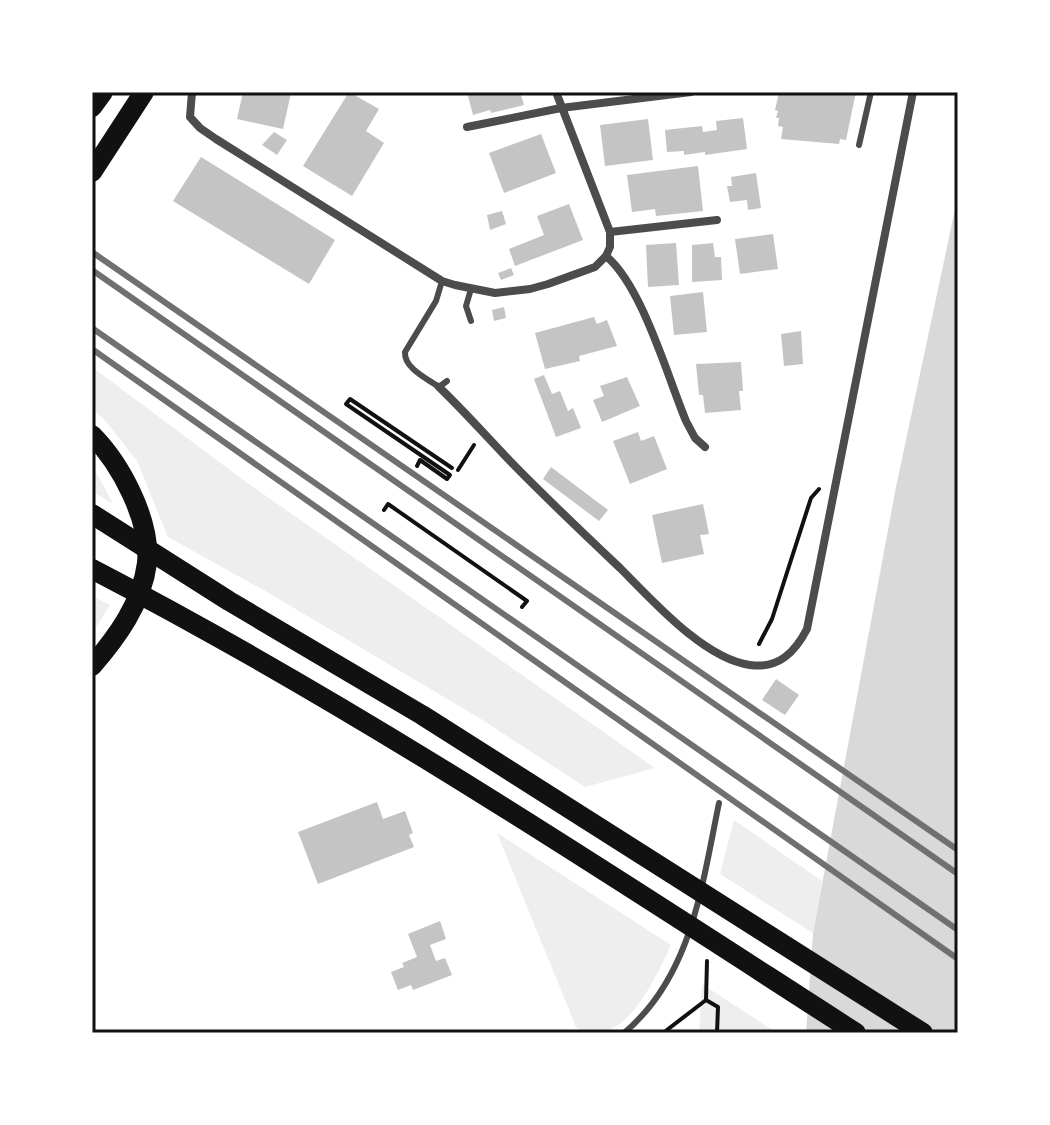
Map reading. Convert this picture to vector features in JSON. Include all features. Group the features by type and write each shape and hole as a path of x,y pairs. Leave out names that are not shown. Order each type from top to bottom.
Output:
{"main road":[{"path":"92,107 103,92"},
{"path":"92,172 144,92"},
{"path":"92,435 128,486 139,513 147,562 141,589 125,623 92,666"},
{"path":"92,514 229,601 422,715 923,1033"},
{"path":"92,569 151,599 373,727 716,953 762,973 856,1033"}],"street":[{"path":"192,92 190,117 200,128 442,281 495,293 530,289 595,267 610,247 610,232 556,92"},
{"path":"467,127 561,108 691,92"},
{"path":"439,387 653,601 707,645 730,659 750,665 773,663 786,658 797,649 807,629 913,92"},
{"path":"610,232 717,220"},
{"path":"606,256 621,270 635,294 686,421 695,438 705,447"}],"lane":[{"path":"859,145 871,92"},
{"path":"442,281 436,301 405,352 404,359 439,387 447,381"},
{"path":"471,289 466,306 471,321"},
{"path":"624,1033 653,1003 689,937 719,803"}],"path":[{"path":"417,466 420,460 447,479 450,475 346,404 350,399 452,468"},
{"path":"759,644 772,619 811,498 839,461"},
{"path":"384,510 388,504 416,520 527,601 522,607"},
{"path":"663,1033 706,1000 716,953"},
{"path":"706,1000 718,1007 717,1033"}],"shaded area":[{"path":"958,195 958,1033 806,1033 813,933 896,487"},
{"path":"92,367 246,482 655,768 585,787 481,719 168,537 137,461 104,419 92,409"},
{"path":"92,464 113,504 92,491"},
{"path":"92,596 110,605 92,634"},
{"path":"734,820 822,881 813,933 720,874"},
{"path":"497,833 671,945 646,992 622,1022 608,1030 593,1033 576,1027"},
{"path":"702,984 777,1033 699,1033"}],"building":[{"path":"243,92 291,93 283,129 237,119"},
{"path":"349,92 379,109 366,131 384,143 352,196 303,166"},
{"path":"467,92 520,92 524,105 473,115"},
{"path":"779,92 856,92 846,140 840,139 839,144 781,139 783,127 778,126 778,111 775,110"},
{"path":"743,118 747,149 705,155 705,152 684,155 684,151 667,152 665,130 702,126 703,132 717,130 716,121"},
{"path":"648,119 653,160 605,166 600,125"},
{"path":"274,132 287,140 277,155 262,145"},
{"path":"541,134 556,173 504,193 489,153"},
{"path":"201,157 335,240 309,284 173,201"},
{"path":"698,166 703,211 656,216 655,209 632,212 627,175"},
{"path":"756,173 761,208 748,210 747,200 730,202 727,186 732,186 731,177"},
{"path":"569,204 583,240 515,266 509,249 544,235 537,216"},
{"path":"502,211 506,224 490,230 487,215"},
{"path":"773,234 778,269 740,274 735,239"},
{"path":"676,243 679,285 648,287 646,245"},
{"path":"713,243 715,257 721,257 722,280 692,282 692,245"},
{"path":"511,268 514,275 501,280 498,273"},
{"path":"703,292 707,332 674,335 670,296"},
{"path":"504,307 506,318 494,321 492,310"},
{"path":"594,317 597,324 607,320 617,346 579,356 580,361 545,369 535,333"},
{"path":"801,331 803,364 784,366 781,334"},
{"path":"741,362 741,410 705,413 703,395 699,395 696,364"},
{"path":"544,375 552,394 560,391 568,411 573,408 581,428 556,437 534,379"},
{"path":"627,377 640,406 602,422 593,400 604,396 600,386"},
{"path":"638,432 641,441 654,436 667,469 630,484 613,441"},
{"path":"551,467 608,510 599,521 543,479"},
{"path":"703,504 709,534 700,535 704,554 662,563 652,515"},
{"path":"776,679 799,695 785,715 762,700"},
{"path":"377,802 383,819 405,811 413,833 409,835 414,847 318,884 298,832"},
{"path":"440,921 446,939 430,945 436,961 445,958 452,975 413,990 411,985 398,990 391,972 417,957 408,934"}],"railway":[{"path":"92,252 958,850"},
{"path":"92,270 958,874"},
{"path":"92,328 958,930"},
{"path":"92,349 958,959"}]}
